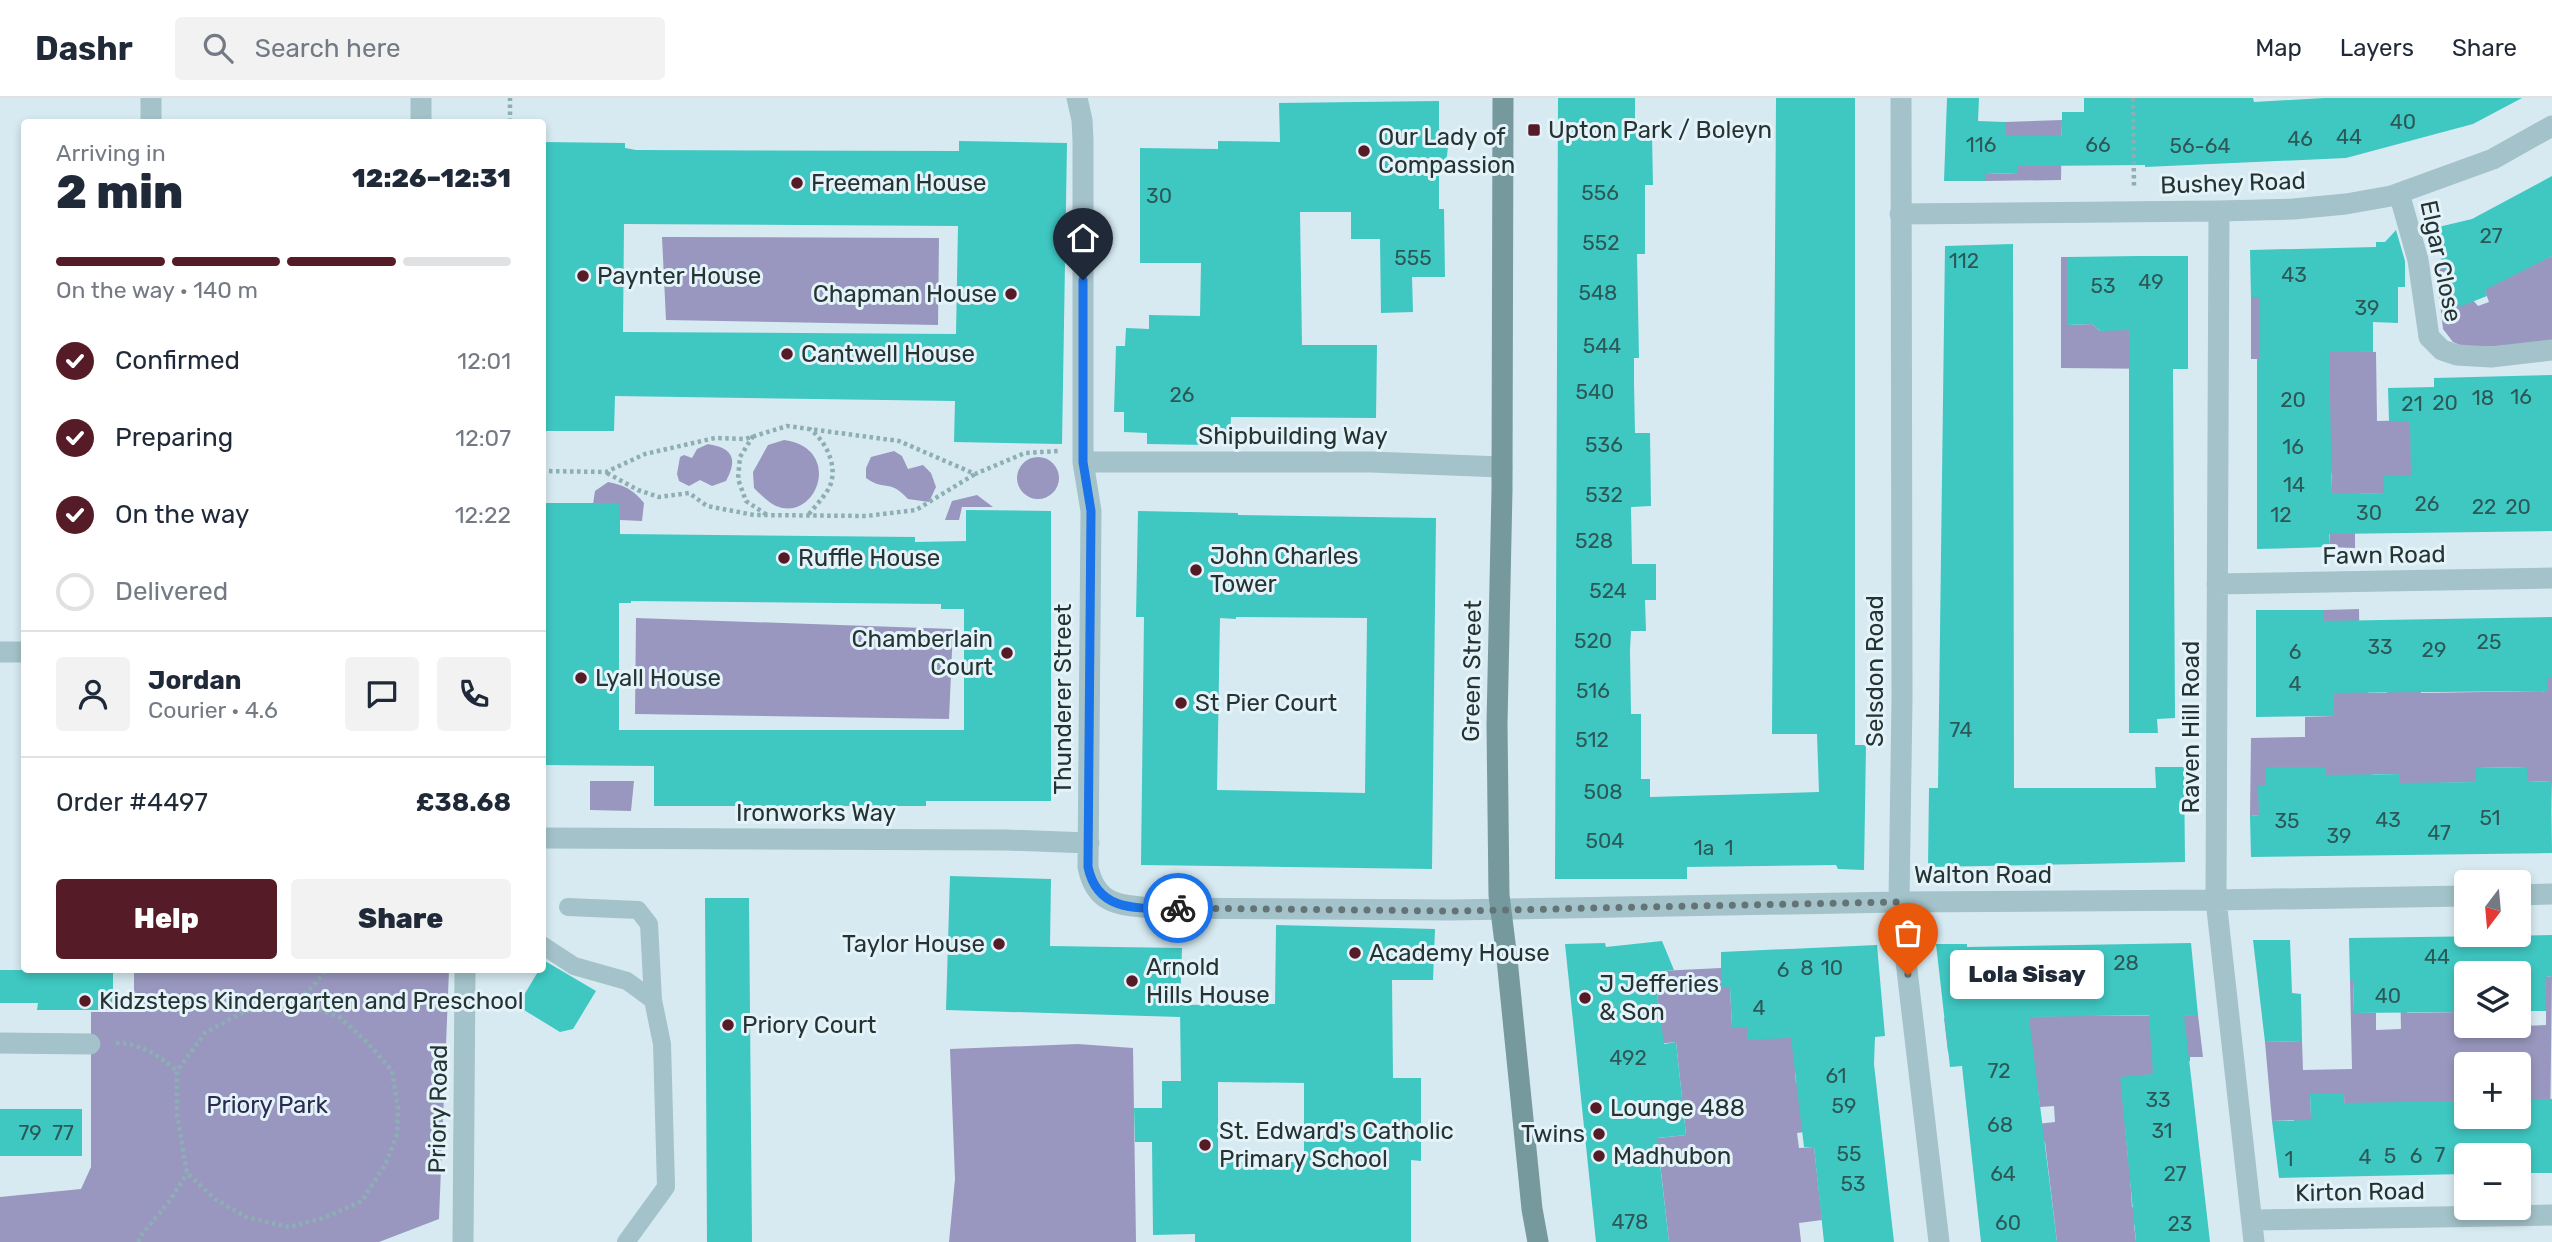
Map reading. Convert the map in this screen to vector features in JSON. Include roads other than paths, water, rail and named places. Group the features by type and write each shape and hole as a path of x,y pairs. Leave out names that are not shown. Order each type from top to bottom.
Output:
{"main road":[{"name":"Green Street","path":"1503,98 1503,467 1497,724 1499,894 1532,1209 1538,1242"}],"street":[{"path":"151,98 151,119"},
{"path":"421,98 421,119"},
{"name":"Thunderer Street","path":"1077,98 1083,140 1083,455 1091,511 1088,867 1091,881 1101,896 1117,904 1152,908 1502,909"},
{"name":"Selsdon Road","path":"1901,98 1902,699 1899,902 1939,1242"},
{"name":"Bushey Road","path":"1900,214 2219,211 2346,204 2399,193 2493,159 2552,126"},
{"name":"Elgar Close","path":"2399,193 2418,260 2429,337 2442,349 2457,355 2491,357 2552,351"},
{"name":"Raven Hill Road","path":"2219,211 2216,900 2254,1242"},
{"name":"Shipbuilding Way","path":"1083,455 1503,467"},
{"name":"Fawn Road","path":"2217,584 2552,578"},
{"path":"0,652 21,652"},
{"name":"Ironworks Way","path":"546,838 1006,840 1089,843"},
{"path":"2531,895 2552,894"},
{"name":"Walton Road","path":"1502,909 2454,896"},
{"name":"Priory Road","path":"447,1242 463,1234 465,973"},
{"path":"0,1043 90,1044"},
{"name":"Kirton Road","path":"2252,1220 2552,1215"}],"lane":[{"path":"568,907 638,910 649,924 653,1000 662,1044 666,1187 626,1242"},
{"path":"546,948 575,966 627,981 653,1000"}],"place":[{"name":"Upton Park / Boleyn","path":"1534,130"},
{"name":"Our Lady of Compassion","path":"1364,151"},
{"name":"Freeman House","path":"797,183"},
{"name":"Paynter House","path":"583,276"},
{"name":"Chapman House","path":"1011,294"},
{"name":"Cantwell House","path":"787,354"},
{"name":"Ruffle House","path":"784,558"},
{"name":"John Charles Tower","path":"1196,570"},
{"name":"Chamberlain Court","path":"1007,653"},
{"name":"Lyall House","path":"581,678"},
{"name":"St Pier Court","path":"1181,703"},
{"name":"Taylor House","path":"999,944"},
{"name":"Academy House","path":"1355,953"},
{"name":"Lola Sisay","path":"1908,975"},
{"name":"Arnold Hills House","path":"1132,981"},
{"name":"J Jefferies & Son","path":"1585,998"},
{"name":"Kidzsteps Kindergarten and Preschool","path":"85,1001"},
{"name":"Priory Court","path":"728,1025"},
{"name":"Lounge 488","path":"1596,1108"},
{"name":"Twins","path":"1599,1134"},
{"name":"St. Edward's Catholic Primary School","path":"1205,1145"},
{"name":"Madhubon","path":"1599,1156"}],"park label":[{"name":"Priory Park","path":"267,1105"}]}
